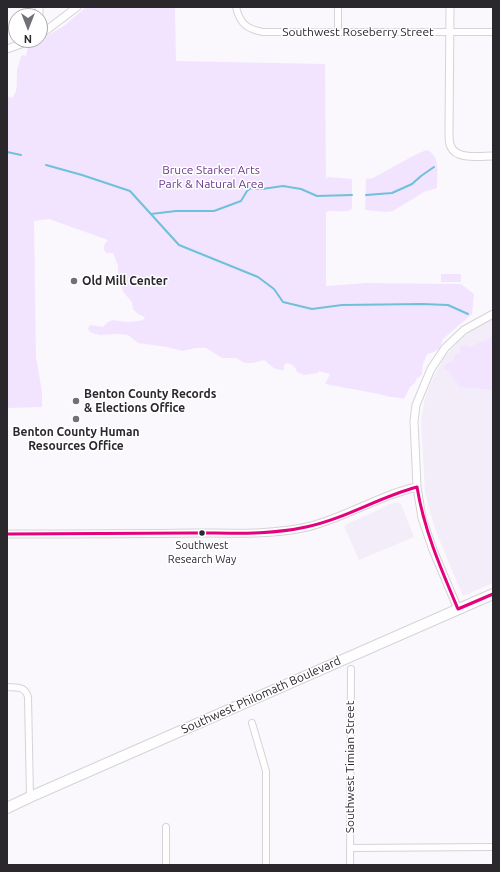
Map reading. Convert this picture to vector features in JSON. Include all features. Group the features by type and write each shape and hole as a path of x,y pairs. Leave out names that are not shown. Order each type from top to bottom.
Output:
{"highway":[{"name":"Southwest Philomath Boulevard","path":"7,808 493,594"},
{"name":"Southwest Philomath Boulevard","path":"7,802 30,797"}],"street":[{"path":"48,29 77,7"},
{"name":"Southwest Roseberry Street","path":"236,7 242,21 246,26 256,31 263,32 493,32"},
{"path":"338,7 338,32"},
{"path":"450,7 450,146 456,153 461,155 493,156"},
{"path":"458,609 427,534 422,518 417,486 414,421 416,405 431,369 445,348 464,330 493,314"},
{"path":"7,534 287,530 319,524 417,486"},
{"name":"Southwest Timian Street","path":"350,865 351,669"},
{"path":"7,687 22,688 25,690 28,697 30,797"},
{"path":"252,723 266,771 266,865"},
{"path":"166,827 166,865"},
{"path":"350,848 492,847"}],"shaded area":[{"path":"493,318 493,583 463,596 439,539 425,493 421,420 425,398 431,382 444,357 462,338"},
{"path":"396,502 401,504 414,537 359,560 344,526"}],"green space":[{"name":"Bruce Starker Arts Park & Natural Area","path":"86,7 175,7 176,61 325,64 326,179 328,177 352,179 352,209 346,211 326,212 326,286 366,283 461,284 474,294 472,314 443,339 440,348 427,354 423,364 421,376 417,378 415,383 410,387 404,399 325,384 330,374 319,371 318,373 304,375 297,372 292,365 288,363 284,366 284,370 278,370 264,360 253,363 245,363 236,358 222,358 206,348 196,348 182,351 167,347 138,343 128,335 100,335 92,333 88,328 90,325 103,327 111,321 133,322 143,320 145,317 138,314 133,309 132,302 124,293 118,279 118,266 113,253 106,253 104,249 108,240 49,219 34,221 36,357 42,392 42,407 7,408 7,96 12,98 16,92 17,72 21,56 26,56 28,48 48,48 48,35 64,26"},
{"path":"426,150 431,152 436,160 437,188 424,192 393,211 386,212 365,210 366,179 373,178"},
{"path":"441,274 461,274 461,282 441,282"},
{"path":"493,335 493,390 460,387 450,373 444,369 445,366 454,361 454,355 460,353 460,347 464,345 471,347"}],"waterway":[{"path":"7,152 21,155"},
{"path":"46,165 130,191 179,245 258,277 274,289 283,302 312,309 342,305 448,305 468,314"},
{"path":"366,195 392,193 412,184 434,167"},
{"path":"151,214 176,211 214,211 241,201 247,191 251,188 262,189 283,186 301,189 317,196 352,195"}],"transit line":[{"path":"7,534 237,533 292,530 334,519 389,496 417,487 424,519 439,564 458,609 493,594"}],"place":[{"name":"Old Mill Center","path":"74,281"},
{"name":"Benton County Records & Elections Office","path":"76,401"},
{"name":"Benton County Human Resources Office","path":"76,419"},
{"name":"Southwest Research Way","path":"202,533"}]}
